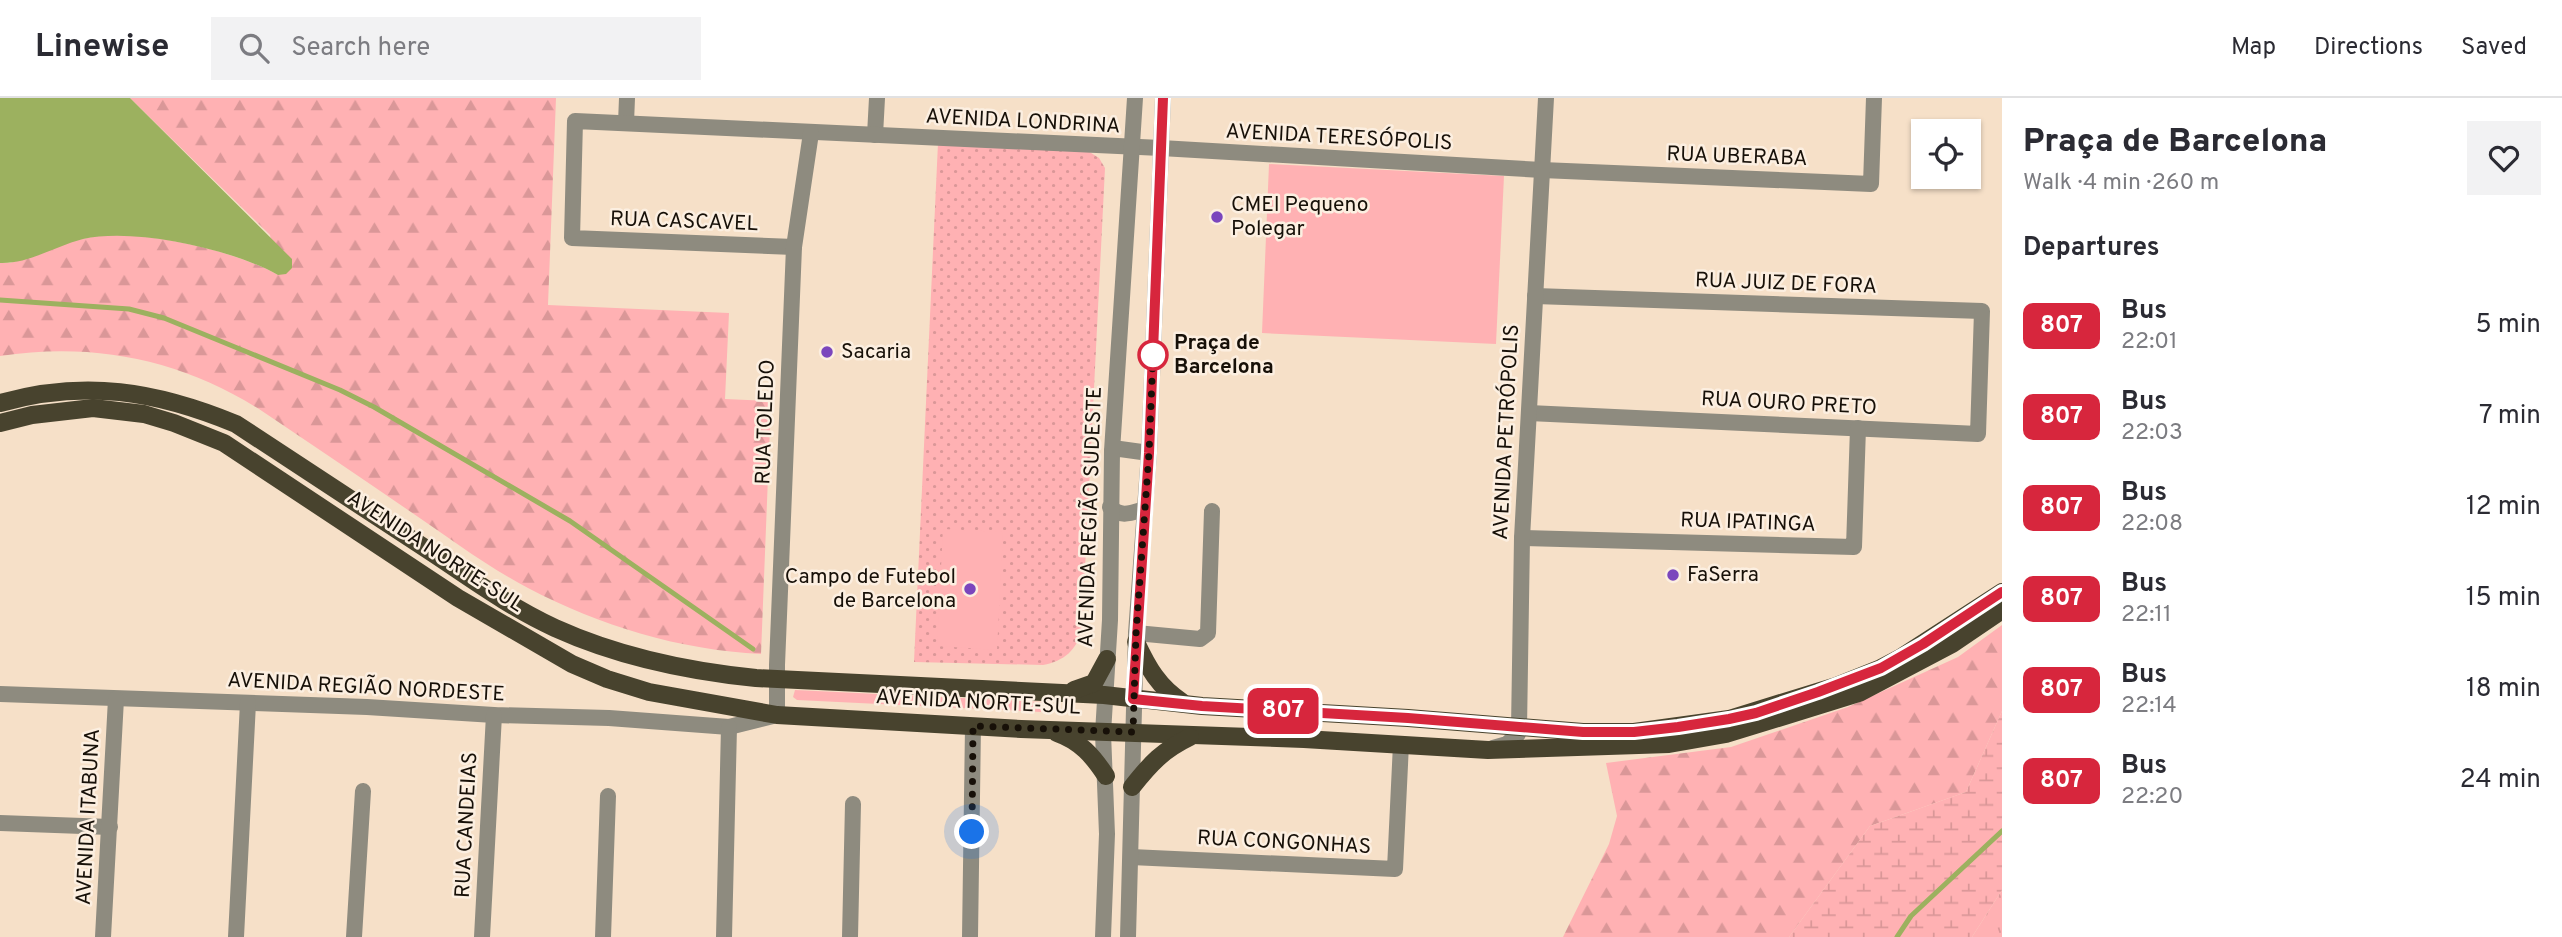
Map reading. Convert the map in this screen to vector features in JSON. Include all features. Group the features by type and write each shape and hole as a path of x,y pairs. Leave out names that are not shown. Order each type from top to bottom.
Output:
{"main road":[{"name":"AVENIDA NORTE-SUL","path":"0,403 36,394 106,389 142,394 206,412 236,424 497,597 555,628 651,662 720,674 1104,695 1185,704 1519,728 1634,732 1729,719 1818,692 1881,668 2002,592"},
{"name":"AVENIDA NORTE-SUL","path":"0,423 32,415 93,408 144,414 174,423 224,443 458,598 572,664 607,679 649,692 777,715 1488,750 1669,744 1726,734 1859,693 1952,644 2002,611"},
{"path":"1136,638 1149,670 1165,691 1185,704"},
{"path":"1057,693 1082,689 1094,683 1107,659"},
{"path":"1051,730 1070,737 1090,753 1106,776"},
{"path":"1132,787 1147,767 1167,749 1193,736"}],"street":[{"path":"626,123 627,98"},
{"path":"875,135 877,98"},
{"name":"AVENIDA REGIÃO SUDESTE","path":"1103,937 1107,834 1103,733 1110,620 1112,451 1135,98"},
{"path":"1128,937 1133,699 1149,453 1163,98"},
{"name":"AVENIDA PETRÓPOLIS","path":"1519,728 1522,538 1546,98"},
{"name":"RUA UBERABA","path":"1542,170 1871,184 1874,98"},
{"name":"AVENIDA LONDRINA","path":"572,238 575,121 1133,148"},
{"name":"RUA TOLEDO","path":"777,715 776,679 794,247 811,133"},
{"name":"AVENIDA TERESÓPOLIS","path":"1133,148 1542,170"},
{"name":"RUA CASCAVEL","path":"572,238 794,247"},
{"name":"RUA JUIZ DE FORA","path":"1535,296 1982,311 1981,365"},
{"name":"RUA OURO PRETO","path":"1529,413 1978,434 1981,365"},
{"name":"RUA IPATINGA","path":"1522,538 1854,547 1858,428"},
{"path":"1112,451 1121,449 1149,453"},
{"path":"1110,507 1116,513 1125,514 1144,509"},
{"path":"1136,638 1200,639 1208,633 1212,511"},
{"name":"AVENIDA REGIÃO NORDESTE","path":"0,694 367,707 494,715 609,718 729,727 777,715"},
{"name":"AVENIDA ITABUNA","path":"103,937 116,699"},
{"path":"236,937 248,703"},
{"name":"RUA CANDEIAS","path":"482,937 494,715"},
{"path":"970,937 973,726"},
{"path":"724,937 729,727"},
{"path":"1488,750 1507,744 1518,734 1519,728"},
{"name":"RUA CONGONHAS","path":"1131,857 1395,869 1401,744"},
{"path":"354,937 363,791"},
{"path":"603,937 608,796"},
{"path":"850,937 853,804"},
{"path":"0,823 110,827"}],"green space":[{"path":"130,98 556,98 548,305 729,313 725,399 771,401 761,654 701,647 641,634 555,602 482,561 259,409 198,378 134,358 102,353 68,351 0,356 0,263 10,263 76,241 118,235 190,244 239,258 278,275 270,235"},
{"path":"938,143 1088,151 1099,158 1105,168 1082,629 1073,649 1057,661 1043,665 914,662"},
{"path":"1269,164 1504,176 1496,344 1262,333"},
{"name":"Campo de Futebol de Barcelona","path":"943,529 1003,532 997,650 937,646"},
{"path":"2002,625 2002,711 1966,792 1870,826 1789,937 1563,937 1609,844 1617,816 1606,763 1731,747 1848,707 1958,657"},
{"path":"795,690 1042,702 1041,712 797,700 793,697"},
{"path":"2002,711 2002,890 1972,937 1789,937 1870,826 1966,792"},
{"path":"2002,890 2002,937 1972,937"}],"shaded area":[{"path":"0,98 130,98 292,259 292,268 286,274 278,275 259,265 210,249 155,238 129,236 83,239 32,258 0,263"}],"waterway":[{"path":"0,300 129,309 164,318 340,390 570,521 753,649"},
{"path":"1897,937 1911,916 2002,831"}],"bus line":[{"name":"807","path":"1163,98 1149,453 1133,699 1583,732 1634,732 1678,727 1756,713 1881,668 2002,592"}],"place":[{"name":"CMEI Pequeno Polegar","path":"1217,217"},
{"name":"Sacaria","path":"827,352"},
{"name":"Praça de Barcelona","path":"1153,355"},
{"name":"FaSerra","path":"1673,575"},
{"name":"Campo de Futebol de Barcelona","path":"970,589"}],"route":[{"path":"972,832 973,726 1103,733 1133,732 1136,634 1153,355"}]}
